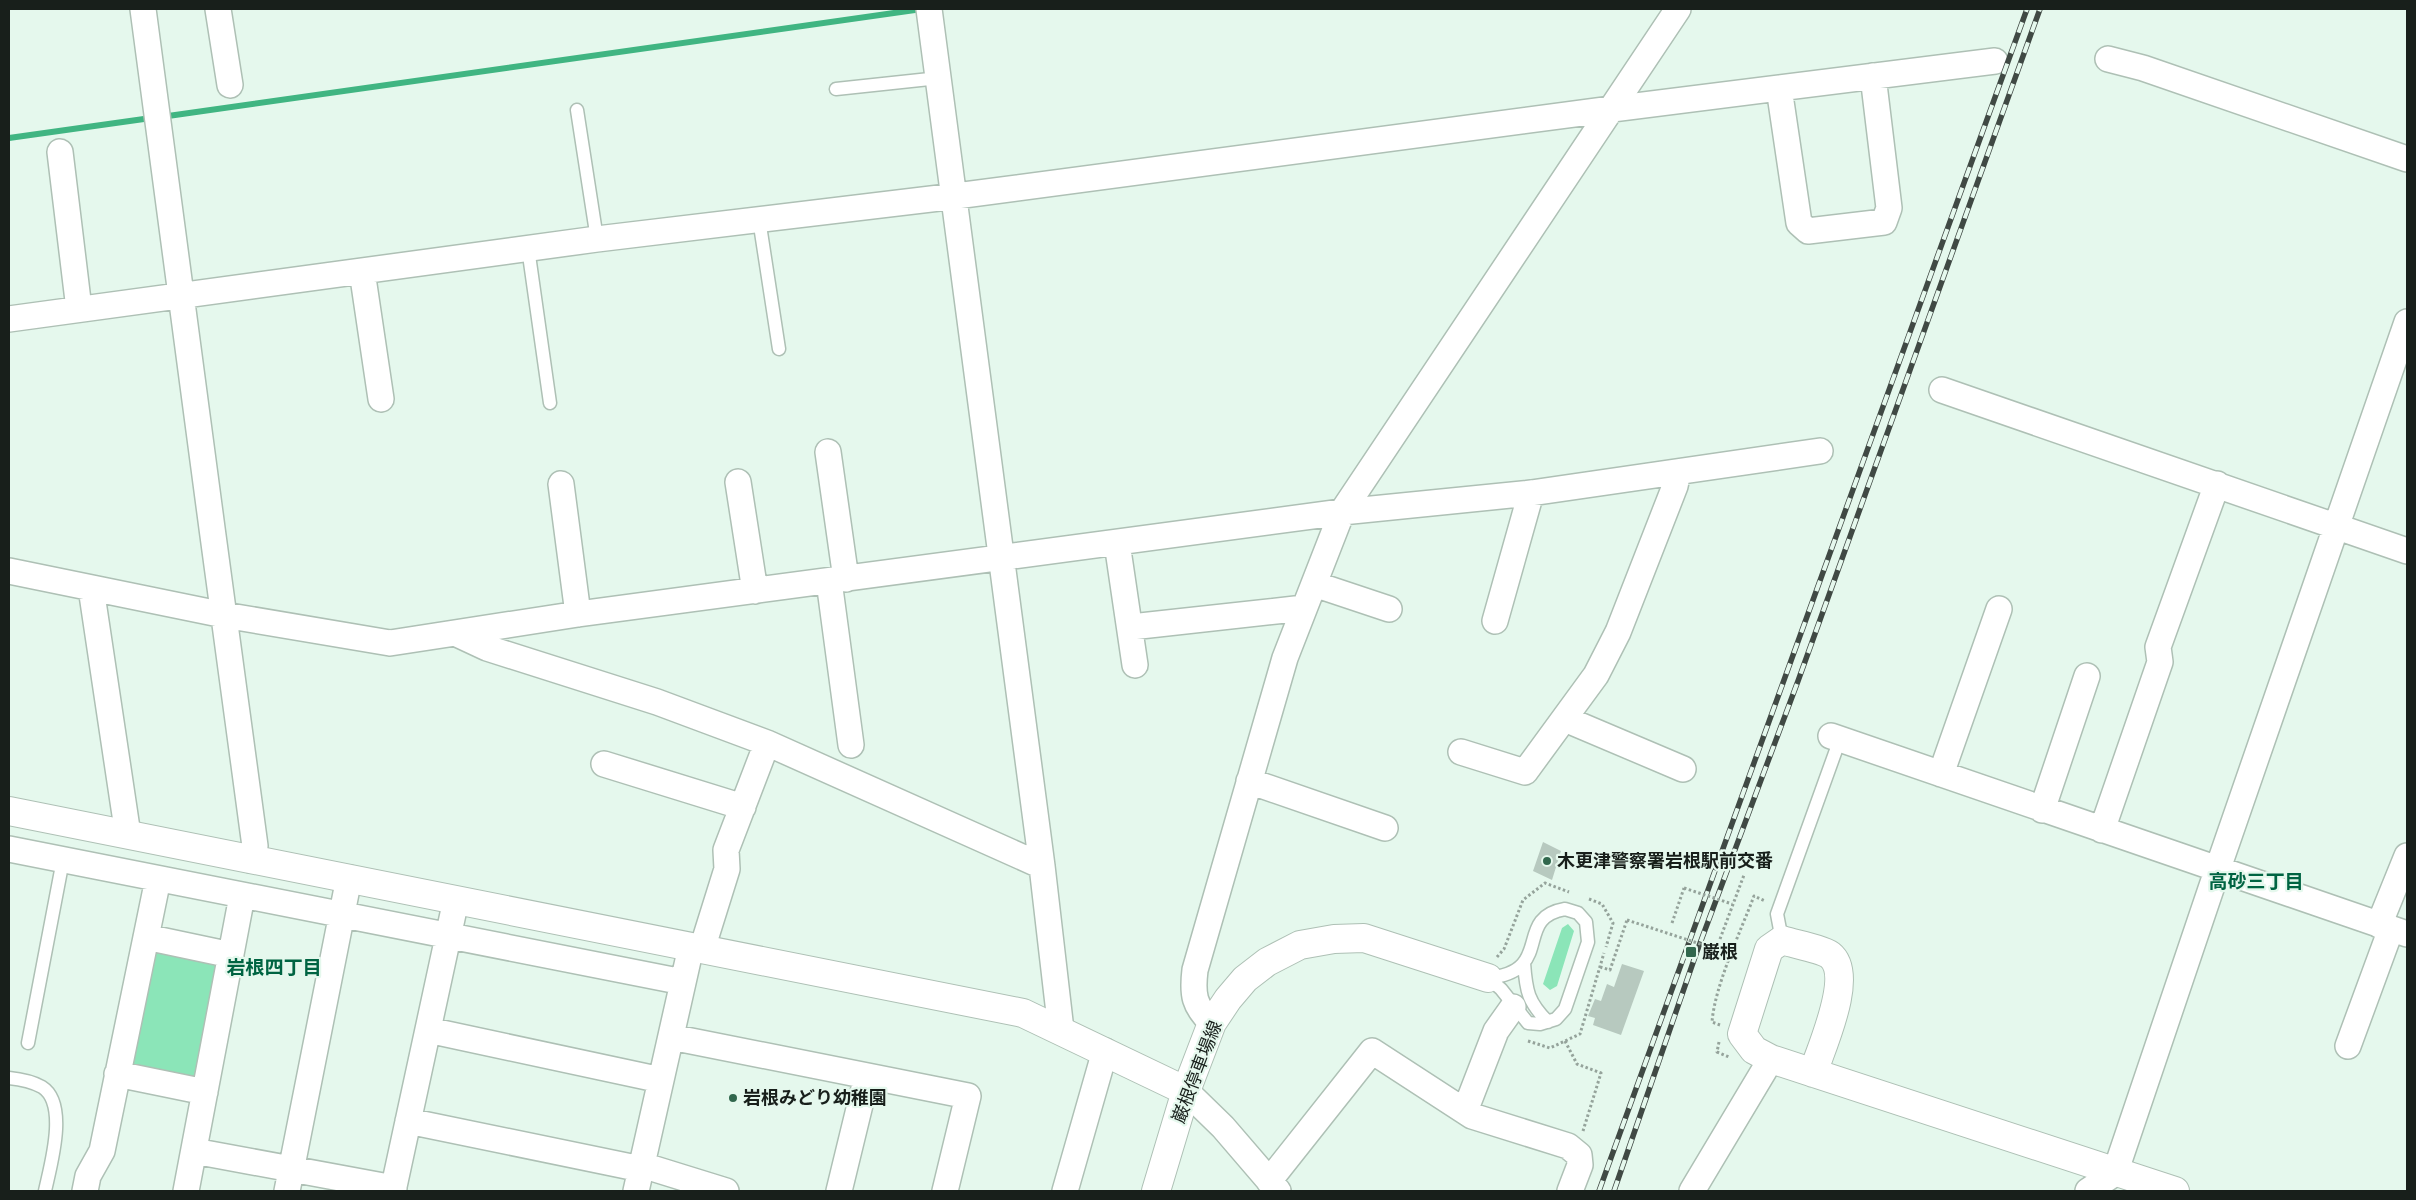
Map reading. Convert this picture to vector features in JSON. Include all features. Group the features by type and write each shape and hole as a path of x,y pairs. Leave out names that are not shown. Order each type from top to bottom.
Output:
{"street":[{"path":"142,9 182,295 198,440 255,846 251,860"},
{"path":"218,9 230,84"},
{"path":"929,9 956,196 1042,866 1061,1030"},
{"path":"1212,1023 1198,1010 1193,989 1195,970 1285,658 1342,512 1678,9"},
{"path":"2108,59 2143,68 2407,159"},
{"path":"9,319 597,239 956,196 1995,60"},
{"path":"1779,88 1799,223 1808,231 1884,222 1889,208 1873,76"},
{"path":"60,152 79,309"},
{"path":"362,271 381,399"},
{"path":"2088,1191 2116,1173 2217,870 2407,322"},
{"path":"1942,390 2407,551"},
{"path":"9,571 224,615 390,643 578,614 1342,512 1531,493 1820,451"},
{"path":"828,452 851,745"},
{"path":"1461,752 1526,772 1596,675 1618,632 1675,486 1678,472"},
{"path":"738,482 755,591"},
{"path":"561,484 578,614"},
{"path":"2102,830 2160,662 2158,647 2217,484"},
{"path":"1495,621 1531,493"},
{"path":"1117,543 1131,627 1135,665"},
{"path":"1314,584 1389,609"},
{"path":"91,588 128,835"},
{"path":"1131,627 1304,608"},
{"path":"1941,774 1999,609"},
{"path":"457,634 487,648 657,702 767,743 1042,866"},
{"path":"2042,810 2088,676"},
{"path":"1564,719 1684,769"},
{"path":"1836,738 2392,929"},
{"path":"640,1175 683,982 727,869 726,850 767,743"},
{"path":"604,764 743,807"},
{"path":"1249,781 1385,828"},
{"path":"9,811 1024,1013 1186,1091 1223,1127 1273,1186 1372,1051 1472,1116 1568,1146 1579,1155 1580,1165 1570,1191"},
{"path":"9,849 683,982"},
{"path":"2348,1046 2392,929 2407,856"},
{"path":"289,1180 349,878"},
{"path":"85,1191 88,1176 102,1151 158,879"},
{"path":"186,1191 242,896"},
{"path":"194,1151 289,1180 393,1190 456,900"},
{"path":"146,937 231,955"},
{"name":"巌根停車場線","path":"1156,1191 1186,1091 1212,1023 1228,999 1245,979 1267,962 1300,945 1334,939 1364,938 1488,978"},
{"path":"1813,1072 1838,996 1839,966 1830,955 1782,940 1769,949 1742,1034 1754,1050 1771,1059 2175,1191"},
{"path":"1465,1111 1496,1030 1513,1007"},
{"path":"428,1030 661,1080"},
{"path":"670,1037 968,1096 945,1191"},
{"path":"1065,1191 1105,1051"},
{"path":"1692,1191 1771,1059"},
{"path":"118,1074 205,1092"},
{"path":"839,1191 866,1076"},
{"path":"408,1121 640,1175 726,1191"}],"lane":[{"path":"836,90 939,78"},
{"path":"577,110 597,239"},
{"path":"759,219 779,349"},
{"path":"528,248 550,403"},
{"path":"1782,940 1777,914 1836,738"},
{"path":"28,1043 64,860"},
{"path":"1565,910 1578,913 1586,922 1588,942 1565,1008 1556,1020 1540,1024 1528,1023 1513,1007 1501,989 1488,978 1506,976 1520,969 1539,922 1551,912 1565,910"},
{"path":"1524,963 1528,994 1534,1008 1548,1022"},
{"path":"9,1078 43,1088 53,1099 56,1127 45,1191"}],"path":[{"path":"1720,939 1744,875"},
{"path":"1672,923 1684,888 1732,904"},
{"path":"1723,1025 1712,1022 1712,1011 1732,954 1754,896 1768,902"},
{"path":"1600,967 1610,970 1627,920 1732,954"},
{"path":"1565,1041 1577,1064 1601,1073 1576,1153"}],"green space":[{"path":"1568,924 1574,931 1557,986 1550,990 1543,984 1562,928"},
{"path":"148,940 229,958 203,1088 121,1072"}],"building":[{"path":"1543,842 1561,851 1552,880 1533,871"},
{"path":"1622,964 1644,971 1621,1035 1593,1025 1595,1018 1588,1016 1595,999 1601,1001 1607,984 1614,987"}],"waterway":[{"path":"161,117 922,9"},
{"path":"9,138 151,118"}],"railway":[{"path":"1599,1191 2027,9"},
{"path":"1614,1191 1696,954 1798,681 2040,9"}],"place":[{"name":"木更津警察署岩根駅前交番","path":"1547,861"},
{"name":"巌根","path":"1691,952"},
{"name":"岩根みどり幼稚園","path":"733,1098"}],"district":[{"name":"高砂三丁目","path":"2256,881"},
{"name":"岩根四丁目","path":"274,967"}]}
